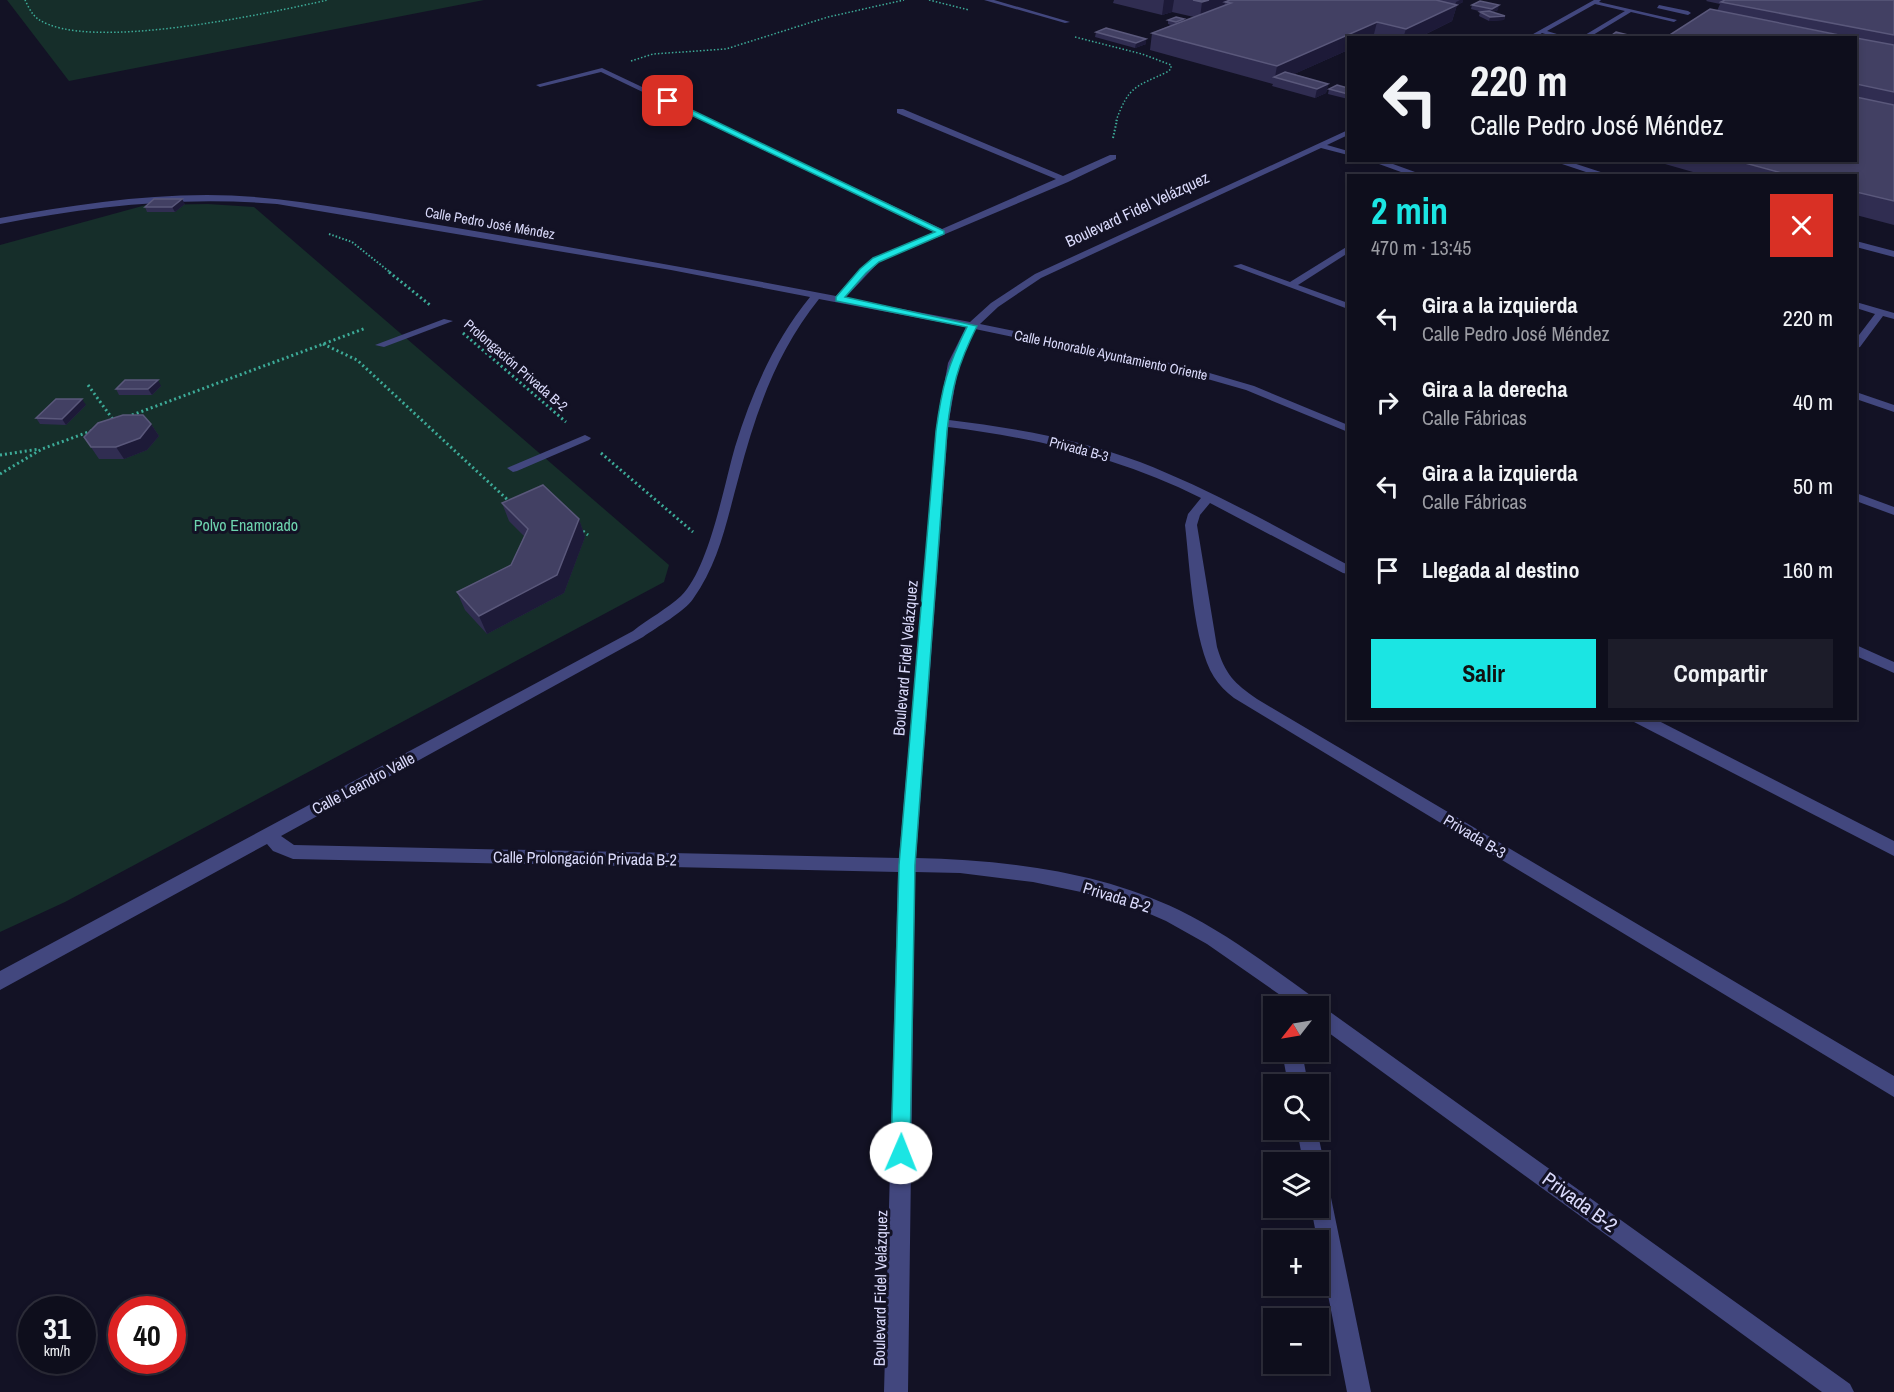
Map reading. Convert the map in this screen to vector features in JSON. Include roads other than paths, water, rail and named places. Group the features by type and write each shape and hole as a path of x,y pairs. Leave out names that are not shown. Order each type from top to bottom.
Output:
{"street":[{"path":"987,0 1066,22"},
{"path":"1532,36 1595,1 1674,20"},
{"path":"1648,4 1688,13"},
{"path":"1585,36 1630,10"},
{"path":"1541,31 1560,36"},
{"path":"540,85 602,70 941,232"},
{"path":"900,111 1065,180"},
{"name":"Boulevard Fidel Velázquez","path":"896,1392 907,865 943,423 947,386 956,359 972,326 1008,296 1038,276 1347,132"},
{"path":"1320,145 1347,153"},
{"path":"839,299 863,271 876,260 1065,180 1113,157"},
{"path":"1378,162 1416,174"},
{"path":"1561,162 1602,174"},
{"name":"Calle Pedro José Méndez","path":"0,220 92,204 189,196 244,198 670,267 818,294 972,326"},
{"path":"1857,244 1894,254"},
{"path":"1291,285 1347,250"},
{"path":"1238,266 1347,306"},
{"name":"Calle Leandro Valle","path":"0,981 638,634 687,598 708,563 753,409 799,314 818,294"},
{"path":"1857,305 1894,316"},
{"path":"1857,344 1881,312"},
{"path":"380,345 448,321"},
{"name":"Calle Honorable Ayuntamiento Oriente","path":"972,326 1185,369 1250,388 1347,429"},
{"path":"1857,396 1894,409"},
{"name":"Privada B-3","path":"943,423 1011,432 1106,455 1208,498 1347,569"},
{"path":"513,468 585,438"},
{"path":"1857,497 1894,511"},
{"name":"Privada B-3","path":"1208,498 1194,514 1191,525 1211,651 1220,675 1232,689 1894,1087"},
{"path":"1857,650 1894,668"},
{"path":"1643,720 1894,849"},
{"name":"Calle Prolongación Privada B-2","path":"269,834 279,846 293,852 907,865"},
{"name":"Privada B-2","path":"907,865 960,866 1028,873 1096,888 1152,906 1200,931 1292,996"},
{"name":"Privada B-2","path":"1329,1022 1842,1392"},
{"path":"1324,1218 1359,1392"}],"park label":[{"name":"Polvo Enamorado","path":"246,525"}]}
